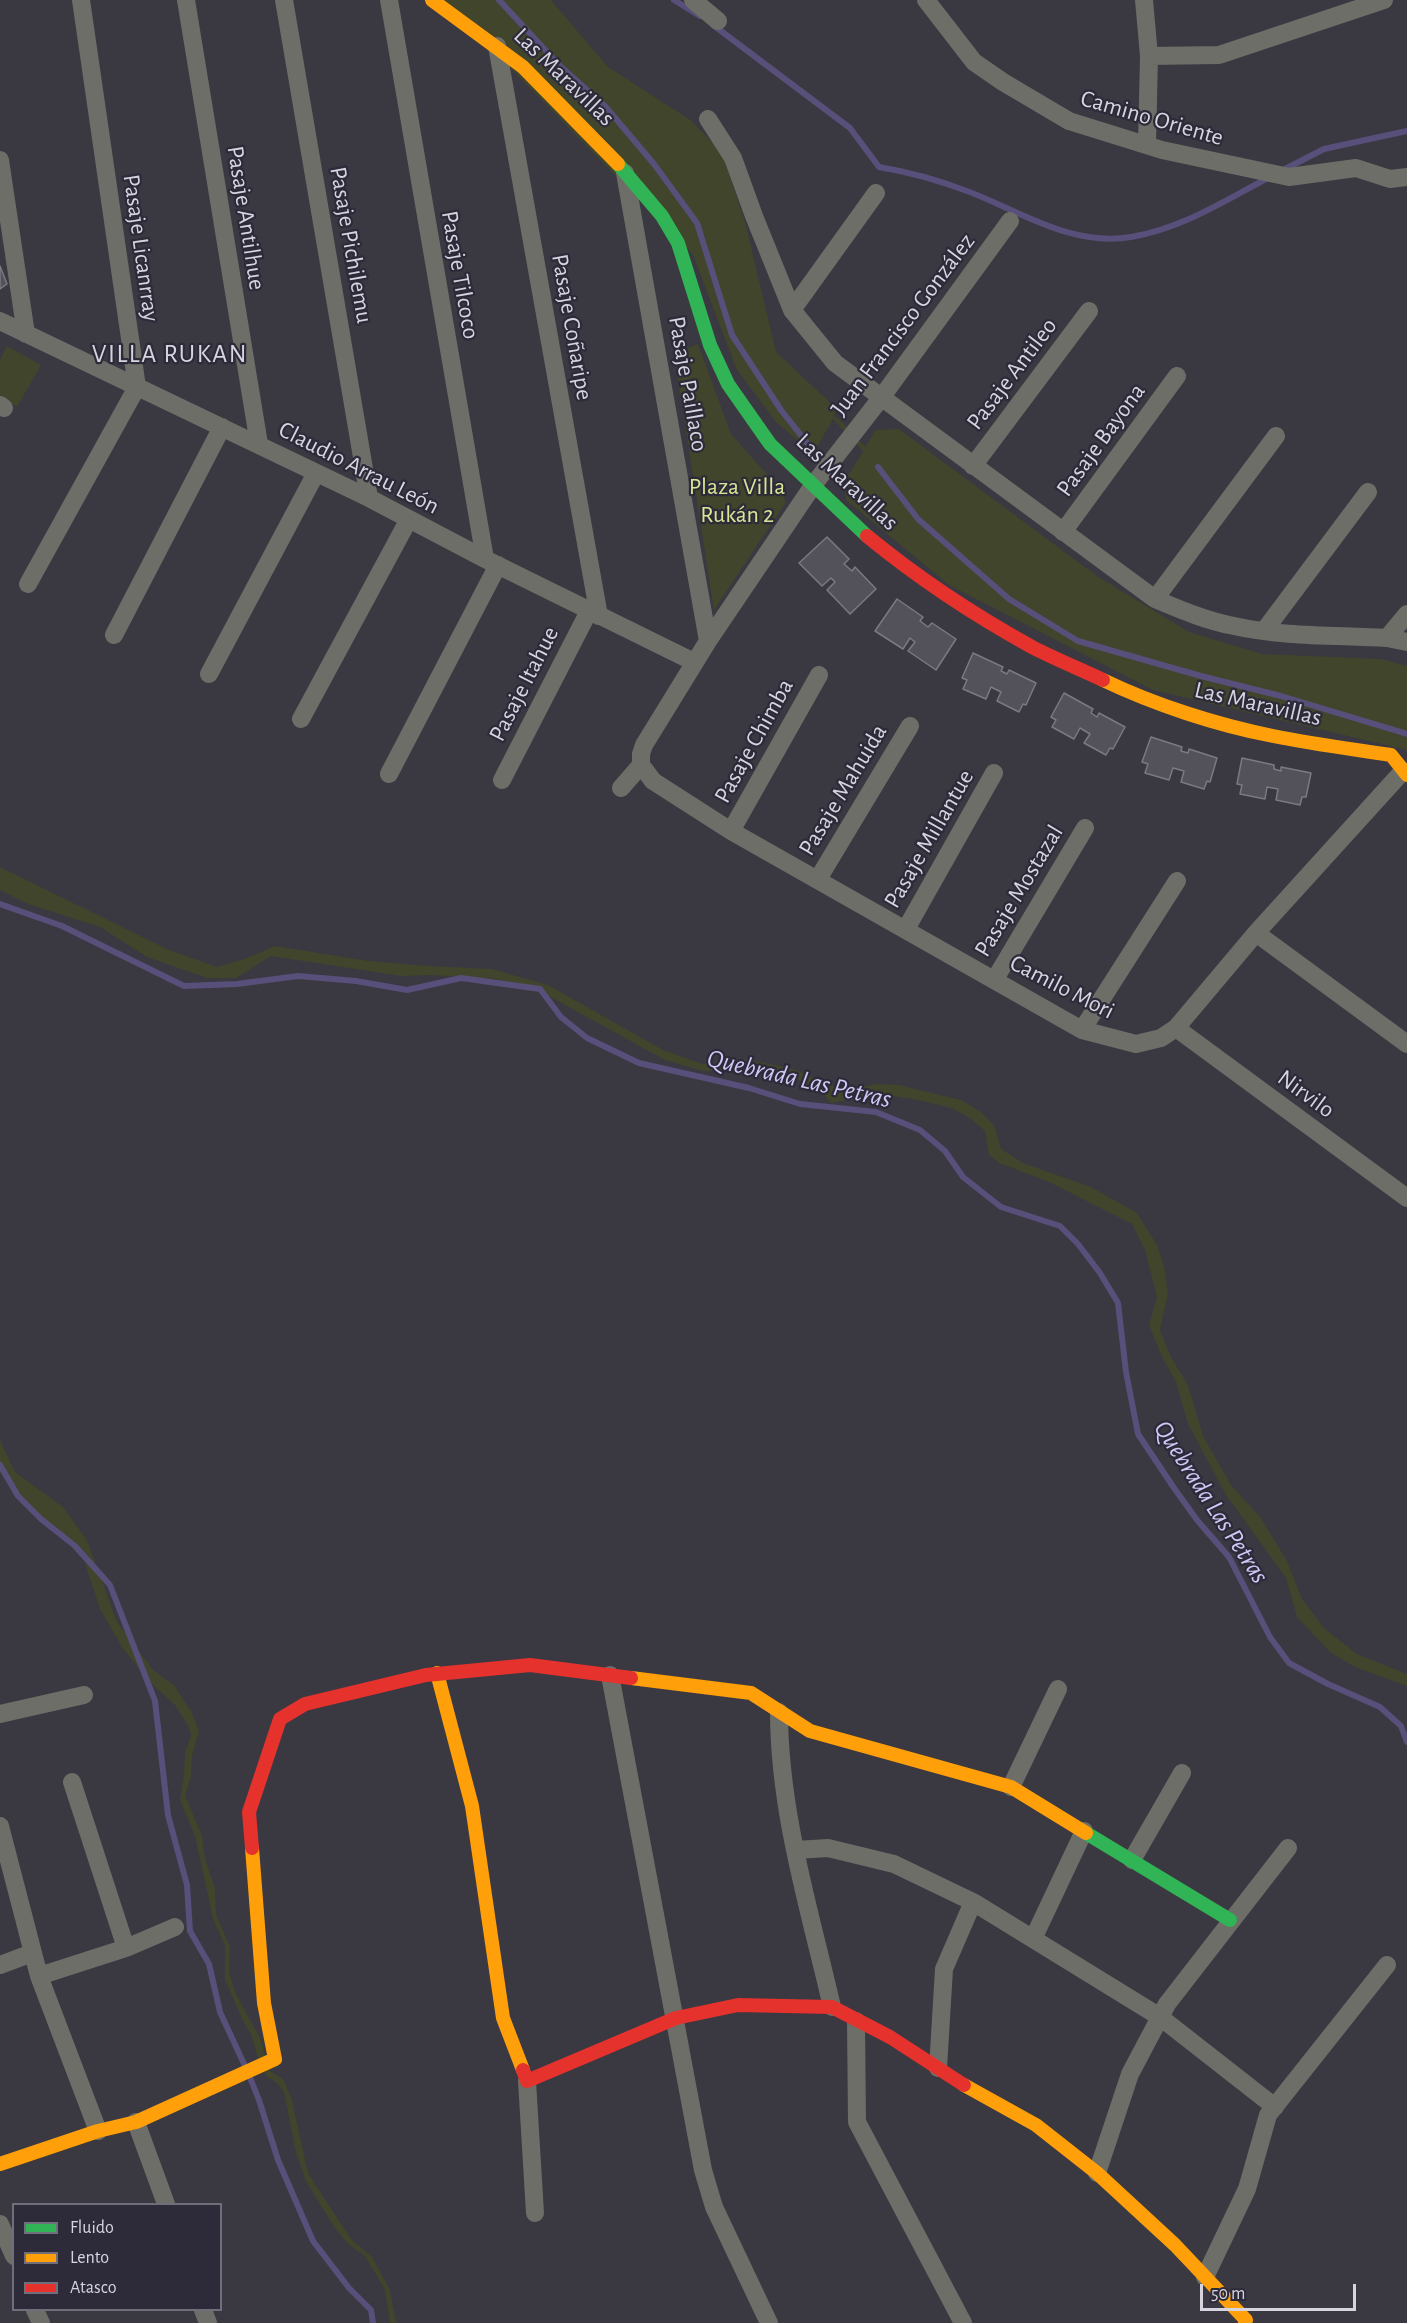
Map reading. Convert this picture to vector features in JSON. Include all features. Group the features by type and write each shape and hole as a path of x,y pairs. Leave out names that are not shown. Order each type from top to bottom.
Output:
{"street":[{"name":"Pasaje Licanrray","path":"81,0 137,387"},
{"name":"Pasaje Antilhue","path":"186,0 259,444"},
{"name":"Pasaje Pichilemu","path":"284,0 369,498"},
{"name":"Pasaje Tilcoco","path":"389,0 492,562"},
{"name":"Las Maravillas","path":"432,0 497,46 544,88 625,171 662,216 678,243 710,345 728,384 770,444 814,484 851,523 939,590 985,620 1079,670 1126,691 1224,724 1273,736 1391,755 1405,773"},
{"path":"693,0 718,21"},
{"name":"Camino Oriente","path":"926,0 974,62 1069,121 1147,145 1288,177 1356,168 1390,179 1407,177"},
{"path":"1144,0 1149,56 1147,145"},
{"path":"1149,56 1219,55 1384,0"},
{"name":"Pasaje Coñaripe","path":"497,46 594,613"},
{"path":"708,118 733,158 792,310 835,363 881,398 1155,599 1202,618 1234,627 1264,631 1387,638 1407,642"},
{"path":"0,160 26,334"},
{"name":"Pasaje Paillaco","path":"625,171 708,640"},
{"path":"792,310 876,193"},
{"name":"Juan Francisco González","path":"621,788 641,765 644,745 694,662 814,484 881,398 1010,221"},
{"name":"Pasaje Antileo","path":"973,466 1089,311"},
{"name":"Claudio Arrau León","path":"0,322 259,444 694,662"},
{"name":"Pasaje Bayona","path":"1063,532 1177,376"},
{"path":"28,584 137,387"},
{"path":"114,635 222,427"},
{"path":"1155,599 1276,436"},
{"path":"209,674 316,473"},
{"path":"1264,631 1368,492"},
{"path":"301,719 409,519"},
{"path":"389,774 492,562"},
{"name":"Pasaje Itahue","path":"502,780 594,613"},
{"path":"1387,638 1407,614"},
{"name":"Pasaje Chimba","path":"731,831 819,675"},
{"name":"Pasaje Mahuida","path":"818,879 910,726"},
{"name":"Camilo Mori","path":"641,765 653,781 731,831 1082,1029 1136,1044 1161,1038 1176,1028 1256,933 1405,773"},
{"name":"Pasaje Millantue","path":"906,929 994,773"},
{"name":"Pasaje Mostazal","path":"995,979 1085,828"},
{"path":"1082,1029 1177,881"},
{"path":"1256,933 1407,1044"},
{"name":"Nirvilo","path":"1176,1028 1407,1198"},
{"path":"0,2164 98,2131 136,2122 275,2059 264,2003 249,1812 280,1719 305,1704 437,1673 530,1665 751,1693 810,1731 1011,1787 1230,1920"},
{"path":"437,1673 472,1806 503,2018 526,2081 535,2213"},
{"path":"610,1675 703,2170 711,2198 770,2323"},
{"path":"1011,1787 1058,1689"},
{"path":"0,1714 84,1695"},
{"path":"779,1712 779,1753 796,1850 832,2007"},
{"path":"1132,1860 1182,1773"},
{"path":"72,1782 126,1948"},
{"path":"0,1826 39,1976 98,2131"},
{"path":"1033,1939 1084,1831"},
{"path":"796,1850 828,1848 894,1863 973,1902 1160,2017 1275,2108"},
{"path":"1097,2173 1130,2074 1167,2004 1288,1848"},
{"path":"938,2068 944,1969 973,1902"},
{"path":"39,1976 126,1948 175,1927"},
{"path":"0,1965 32,1953"},
{"path":"1205,2277 1247,2189 1268,2115 1387,1965"},
{"path":"526,2081 676,2018 738,2005 832,2007 890,2037 1036,2126 1097,2173 1175,2245 1246,2320 1245,2323"},
{"path":"856,2021 857,2122 963,2323"},
{"path":"136,2122 165,2203"},
{"path":"0,2224 12,2251"}],"green space":[{"path":"444,0 551,0 608,67 689,119 722,152 745,222 776,352 837,409 834,416 865,447 876,430 899,429 1097,576 1189,632 1262,654 1382,659 1407,666 1407,750 1153,690 949,585 846,500 844,482 863,451 833,419 813,454 776,422 737,370 693,255"},
{"name":"Plaza Villa Rukán 2","path":"698,344 731,434 781,490 786,502 714,610 674,353"},
{"path":"7,346 41,365 17,407 0,397 0,360"},
{"path":"0,867 169,950 217,967 275,946 369,961 492,969 548,985 663,1050 702,1064 746,1059 793,1069 843,1090 877,1084 899,1085 961,1100 981,1112 994,1125 1001,1149 1023,1163 1091,1187 1137,1213 1157,1245 1164,1266 1168,1294 1160,1330 1171,1357 1188,1385 1203,1436 1231,1485 1261,1518 1287,1561 1302,1599 1324,1628 1357,1654 1407,1674 1407,1686 1355,1667 1330,1652 1297,1617 1286,1578 1226,1495 1188,1424 1176,1382 1162,1357 1149,1325 1157,1297 1145,1250 1132,1224 1049,1182 999,1163 989,1155 985,1131 970,1118 951,1108 879,1094 831,1103 818,1088 774,1070 703,1071 665,1060 547,995 496,979 432,975 401,976 271,956 236,978 207,978 147,957 100,927 28,904 0,890"},
{"path":"0,1440 15,1472 63,1507 87,1540 117,1622 153,1670 174,1685 192,1713 199,1731 192,1756 191,1777 185,1795 202,1836 205,1859 215,1888 216,1914 230,1947 229,1972 235,1992 260,2038 269,2070 284,2080 292,2100 308,2173 351,2239 372,2257 390,2290 396,2323 390,2323 385,2290 365,2256 348,2244 334,2227 306,2181 296,2153 284,2092 277,2083 266,2076 251,2034 225,1980 225,1946 213,1919 195,1836 180,1800 185,1753 191,1736 189,1727 175,1705 154,1686 123,1649 100,1609 84,1560 10,1487 0,1472"}],"building":[{"path":"0,266 7,284 0,289"},
{"path":"827,537 849,559 844,564 852,571 855,567 876,589 850,614 827,590 835,582 831,578 822,586 799,563"},
{"path":"897,599 923,617 920,621 928,627 932,623 956,639 936,670 908,651 915,642 910,638 903,649 875,631"},
{"path":"973,653 1003,667 1001,671 1007,674 1009,670 1036,683 1026,705 1023,704 1019,712 997,701 1001,692 991,687 986,699 963,689 967,680 962,678"},
{"path":"1064,693 1093,709 1091,713 1097,717 1099,713 1125,727 1113,749 1110,748 1106,755 1084,743 1090,734 1080,728 1074,739 1052,727 1056,720 1051,717"},
{"path":"1151,737 1182,747 1181,751 1188,753 1189,749 1217,758 1210,782 1207,781 1204,789 1181,782 1184,771 1173,768 1169,780 1145,773 1148,764 1142,762"},
{"path":"1242,758 1274,765 1274,769 1281,771 1281,767 1311,773 1306,797 1302,797 1300,805 1276,800 1278,789 1267,787 1265,799 1240,794 1242,785 1237,784"}],"waterway":[{"path":"499,0 560,66 605,106 654,164 697,223 732,335 781,410 807,443"},
{"path":"674,0 700,16"},
{"path":"713,25 850,128 879,167 956,187 1067,232 1109,239 1149,233 1185,221 1268,178"},
{"path":"1283,170 1324,149 1407,131"},
{"path":"878,467 918,519 1009,599 1078,641 1281,696 1407,734"},
{"name":"Quebrada Las Petras","path":"0,904 62,926 184,986 237,984 298,976 356,981 407,990 461,978 540,989 561,1017 587,1038 639,1063 749,1088 800,1104 876,1112 920,1130 945,1151 963,1177 1001,1207 1060,1226 1078,1244 1100,1273 1118,1303 1126,1372 1138,1434 1197,1520 1229,1557 1270,1637 1289,1663 1328,1684 1380,1707 1401,1726 1407,1742"},
{"path":"0,1465 18,1496 41,1519 75,1546 110,1585 155,1701 168,1815 187,1885 190,1931 209,1964 220,2012 245,2066"},
{"path":"249,2075 278,2160 313,2241 349,2288 371,2310 373,2323"}],"traffic: fast":[{"path":"618,164 662,216 678,243 710,345 728,384 770,444 867,536"},
{"path":"1086,1833 1230,1920"}],"traffic: slow":[{"path":"432,0 523,67 618,164"},
{"path":"1103,680 1165,706 1230,726 1288,739 1391,755 1407,775"},
{"path":"437,1673 472,1806 503,2018 523,2070"},
{"path":"631,1678 751,1693 810,1731 1011,1787 1086,1833"},
{"path":"0,2164 98,2131 136,2122 275,2059 264,2003 252,1848"},
{"path":"964,2085 1036,2125 1097,2173 1175,2245 1246,2320 1245,2323"}],"traffic: jam":[{"path":"867,536 926,581 989,622 1032,647 1103,680"},
{"path":"252,1848 249,1812 280,1719 305,1704 426,1675 530,1665 631,1678"},
{"path":"523,2070 527,2081 676,2018 738,2005 832,2007 890,2037 964,2085"}],"district":[{"name":"VILLA RUKAN","path":"170,354"}]}
